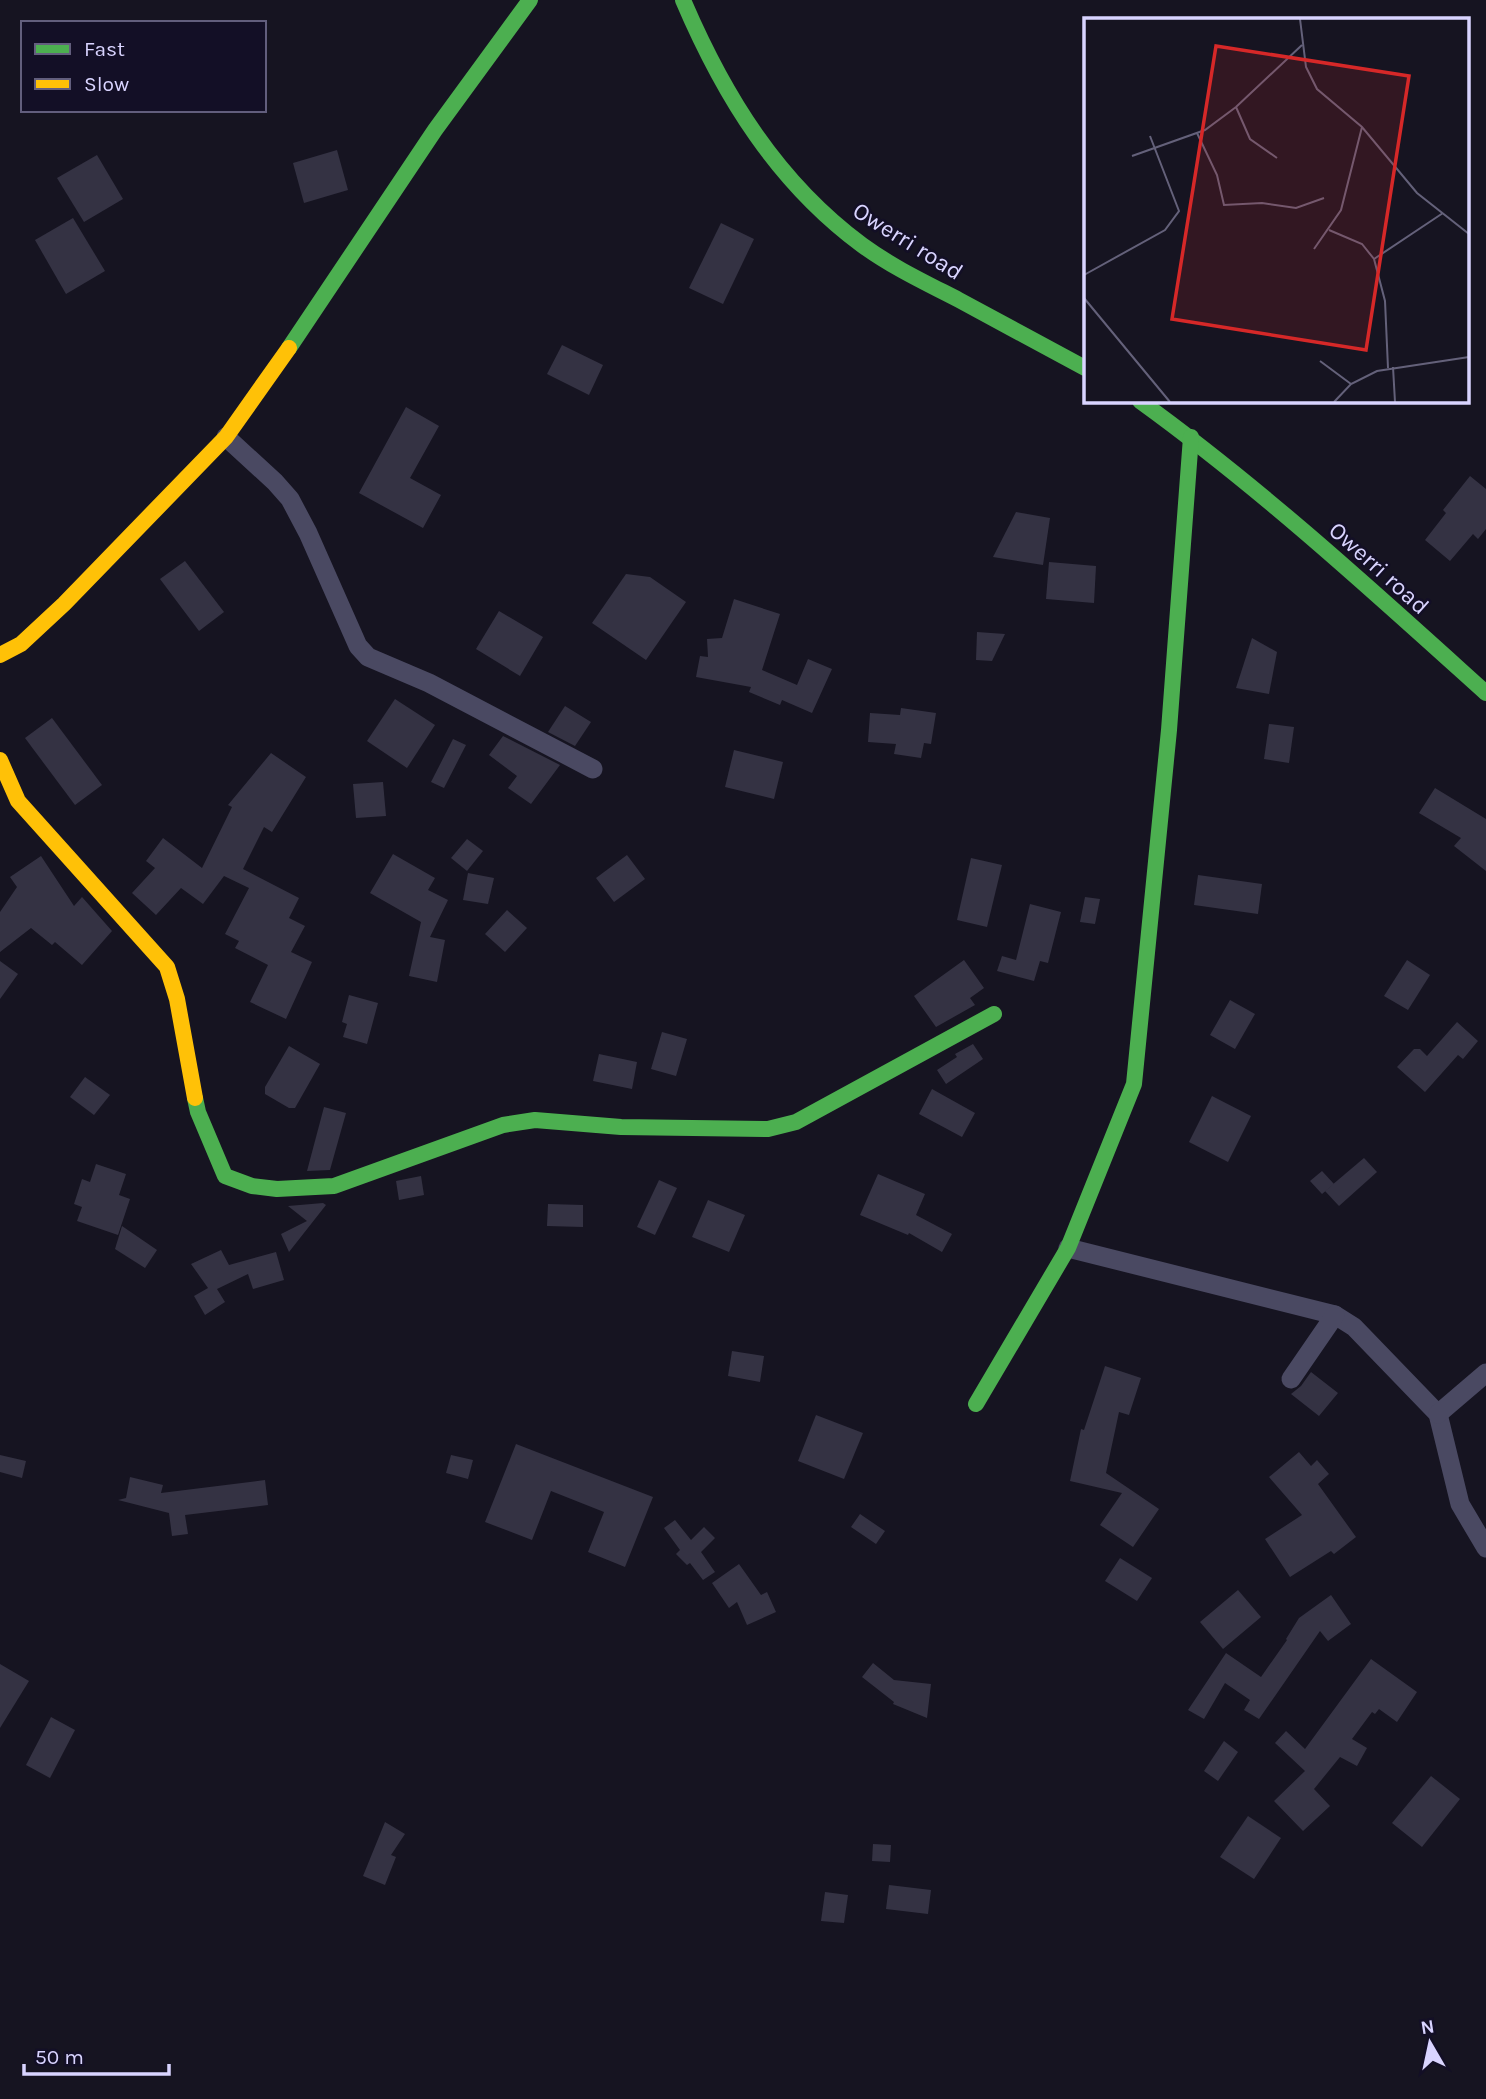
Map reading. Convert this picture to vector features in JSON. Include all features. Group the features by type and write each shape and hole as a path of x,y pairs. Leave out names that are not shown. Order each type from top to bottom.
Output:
{"street":[{"path":"0,655 20,644 64,604 226,437 318,307 435,130 530,0"},
{"name":"Owerri road","path":"683,0 702,48 729,99 767,152 809,202 863,246 921,281 1084,367"},
{"name":"Owerri road","path":"1141,402 1191,436 1251,484 1486,693"},
{"path":"976,1404 1068,1248 1133,1084 1169,730 1191,436"},
{"path":"226,437 290,499 358,646 368,657 429,683 593,769"},
{"path":"0,760 19,801 167,967 177,999 198,1112 225,1176 252,1186 277,1189 334,1185 503,1125 535,1120 621,1127 768,1129 796,1122 994,1014"},
{"path":"1068,1248 1335,1315 1354,1328 1438,1414 1460,1504 1486,1548"},
{"path":"1291,1380 1335,1315"},
{"path":"1438,1414 1486,1373"}],"building":[{"path":"337,150 348,190 304,203 293,163"},
{"path":"97,155 123,199 84,222 57,178"},
{"path":"73,218 105,271 66,294 35,240"},
{"path":"721,223 754,239 723,304 689,288"},
{"path":"562,345 603,365 589,395 547,374"},
{"path":"406,407 439,426 410,478 441,495 423,528 359,493"},
{"path":"1470,476 1486,489 1486,529 1478,539 1473,534 1450,561 1425,540 1446,513 1443,510"},
{"path":"1016,512 1050,518 1043,565 993,557"},
{"path":"185,561 224,612 199,631 160,579"},
{"path":"1049,562 1096,566 1094,603 1046,599"},
{"path":"626,574 650,577 686,602 646,660 592,623"},
{"path":"734,599 780,614 762,670 797,685 808,659 832,669 812,713 782,700 780,705 749,692 751,687 696,677 700,656 708,657 707,639 722,638"},
{"path":"499,611 543,637 520,676 476,649"},
{"path":"977,632 1005,634 992,661 976,660"},
{"path":"1252,638 1277,652 1269,694 1236,688"},
{"path":"395,699 435,725 407,768 367,741"},
{"path":"565,706 591,722 575,746 548,732"},
{"path":"901,708 936,713 931,744 924,743 921,758 894,754 896,744 868,742 870,713 900,715"},
{"path":"52,718 102,785 75,805 25,738"},
{"path":"1269,724 1294,727 1289,763 1264,759"},
{"path":"503,736 560,765 531,804 508,788 517,776 489,755"},
{"path":"453,739 466,745 444,788 431,782"},
{"path":"734,750 783,762 774,799 725,787"},
{"path":"271,753 306,777 272,832 264,827 243,869 299,898 289,918 305,926 291,952 312,962 286,1019 250,1002 268,965 235,948 239,941 225,934 249,888 224,876 203,904 181,888 156,915 132,893 155,868 146,861 163,838 202,868 232,807 228,805"},
{"path":"383,782 386,816 356,818 353,784"},
{"path":"1435,788 1486,819 1486,871 1454,846 1461,838 1419,813"},
{"path":"467,839 483,851 467,871 451,858"},
{"path":"393,854 435,878 428,890 448,900 430,937 445,940 437,982 409,976 421,922 370,893"},
{"path":"627,855 645,879 614,902 596,878"},
{"path":"41,856 74,906 82,897 112,931 82,965 55,942 52,945 31,928 0,952 0,912 17,887 10,877"},
{"path":"971,858 1002,865 987,927 957,920"},
{"path":"468,873 494,878 488,904 463,900"},
{"path":"1198,875 1262,884 1258,914 1194,905"},
{"path":"1085,897 1100,899 1095,924 1080,922"},
{"path":"1030,904 1061,912 1048,963 1040,961 1034,981 997,971 1002,956 1016,960"},
{"path":"507,910 527,928 505,952 485,934"},
{"path":"964,960 984,988 970,998 975,1005 936,1027 914,996"},
{"path":"1407,960 1430,975 1408,1010 1384,996"},
{"path":"0,961 18,974 0,999"},
{"path":"349,995 378,1003 367,1044 343,1037 347,1024 342,1022"},
{"path":"1230,1000 1255,1014 1235,1049 1210,1035"},
{"path":"1457,1022 1478,1041 1463,1059 1458,1055 1425,1092 1397,1067 1414,1049 1420,1049 1427,1056"},
{"path":"662,1032 687,1039 676,1076 651,1069"},
{"path":"973,1044 983,1059 946,1084 937,1070 957,1057 955,1054"},
{"path":"289,1046 320,1064 295,1108 289,1108 265,1094 265,1087"},
{"path":"599,1054 637,1062 632,1089 593,1081"},
{"path":"85,1077 110,1095 94,1115 70,1097"},
{"path":"932,1089 975,1113 962,1137 919,1114"},
{"path":"1212,1096 1251,1116 1228,1162 1189,1142"},
{"path":"324,1107 346,1113 330,1170 307,1171"},
{"path":"1364,1158 1377,1172 1339,1206 1325,1191"},
{"path":"96,1164 126,1174 119,1195 130,1199 118,1235 77,1221 82,1207 74,1204 82,1179 90,1182"},
{"path":"1322,1171 1334,1184 1322,1194 1310,1181"},
{"path":"878,1174 925,1194 916,1215 952,1234 942,1252 909,1233 908,1235 860,1215"},
{"path":"421,1176 424,1195 399,1200 396,1181"},
{"path":"659,1180 677,1188 655,1235 637,1227"},
{"path":"708,1200 745,1215 729,1252 692,1237"},
{"path":"548,1204 583,1205 583,1227 547,1226"},
{"path":"326,1205 289,1252 281,1234 307,1221 288,1206"},
{"path":"122,1226 157,1250 145,1268 115,1249"},
{"path":"221,1250 229,1265 276,1252 284,1280 253,1289 248,1274 217,1289 225,1302 205,1315 194,1296 208,1288 191,1264"},
{"path":"732,1351 764,1356 760,1382 728,1376"},
{"path":"1105,1366 1141,1378 1129,1415 1119,1412 1106,1473 1159,1509 1133,1547 1100,1525 1122,1493 1070,1481 1081,1429 1084,1430"},
{"path":"1311,1372 1338,1393 1319,1416 1291,1394"},
{"path":"816,1415 863,1433 844,1479 798,1461"},
{"path":"516,1444 653,1497 625,1567 588,1552 604,1512 551,1491 532,1540 485,1522"},
{"path":"1299,1452 1311,1466 1317,1460 1329,1474 1318,1484 1356,1537 1334,1554 1331,1551 1290,1577 1265,1539 1302,1515 1269,1477"},
{"path":"0,1455 26,1461 22,1478 0,1472"},
{"path":"451,1455 473,1460 468,1479 446,1473"},
{"path":"130,1477 163,1485 161,1493 265,1480 268,1505 185,1515 188,1534 172,1536 169,1513 118,1500 126,1498"},
{"path":"860,1514 885,1531 876,1544 851,1527"},
{"path":"675,1520 691,1540 704,1527 715,1538 701,1552 715,1572 703,1580 690,1563 687,1565 676,1554 680,1550 664,1528"},
{"path":"1120,1558 1152,1578 1137,1601 1105,1581"},
{"path":"739,1564 761,1595 767,1592 776,1612 747,1625 737,1602 729,1608 712,1583"},
{"path":"1238,1590 1261,1617 1223,1649 1200,1622"},
{"path":"1331,1595 1351,1624 1328,1641 1320,1631 1259,1719 1244,1710 1250,1700 1225,1683 1204,1719 1188,1710 1226,1653 1261,1677 1299,1618"},
{"path":"1371,1659 1417,1692 1397,1722 1379,1709 1375,1714 1372,1712 1352,1739 1367,1748 1357,1766 1340,1757 1314,1789 1330,1806 1303,1831 1274,1801 1305,1771 1275,1743 1286,1731 1305,1749"},
{"path":"873,1663 894,1680 931,1684 927,1718 893,1704 894,1702 862,1677"},
{"path":"0,1664 29,1681 0,1728"},
{"path":"51,1717 75,1730 50,1778 26,1765"},
{"path":"1224,1741 1238,1752 1218,1781 1204,1771"},
{"path":"1431,1776 1460,1799 1422,1847 1392,1823"},
{"path":"1248,1816 1281,1838 1254,1879 1220,1857"},
{"path":"385,1822 405,1834 391,1855 396,1857 385,1885 363,1876"},
{"path":"873,1844 891,1845 890,1862 872,1861"},
{"path":"889,1885 931,1890 928,1914 886,1909"},
{"path":"825,1892 848,1895 844,1923 821,1921"}],"traffic: fast":[{"path":"289,348 435,130 530,0"},
{"path":"683,0 716,70 756,135 804,194 832,220 862,245 897,268 1084,367"},
{"path":"1141,402 1274,506 1486,693"},
{"path":"976,1404 1068,1248 1134,1084 1169,730 1191,437"},
{"path":"195,1098 198,1112 225,1176 252,1186 277,1189 334,1186 503,1125 535,1120 621,1127 768,1129 796,1122 994,1014"}],"traffic: slow":[{"path":"0,655 21,644 64,604 226,437 289,348"},
{"path":"0,760 18,801 167,967 177,999 195,1098"}]}
